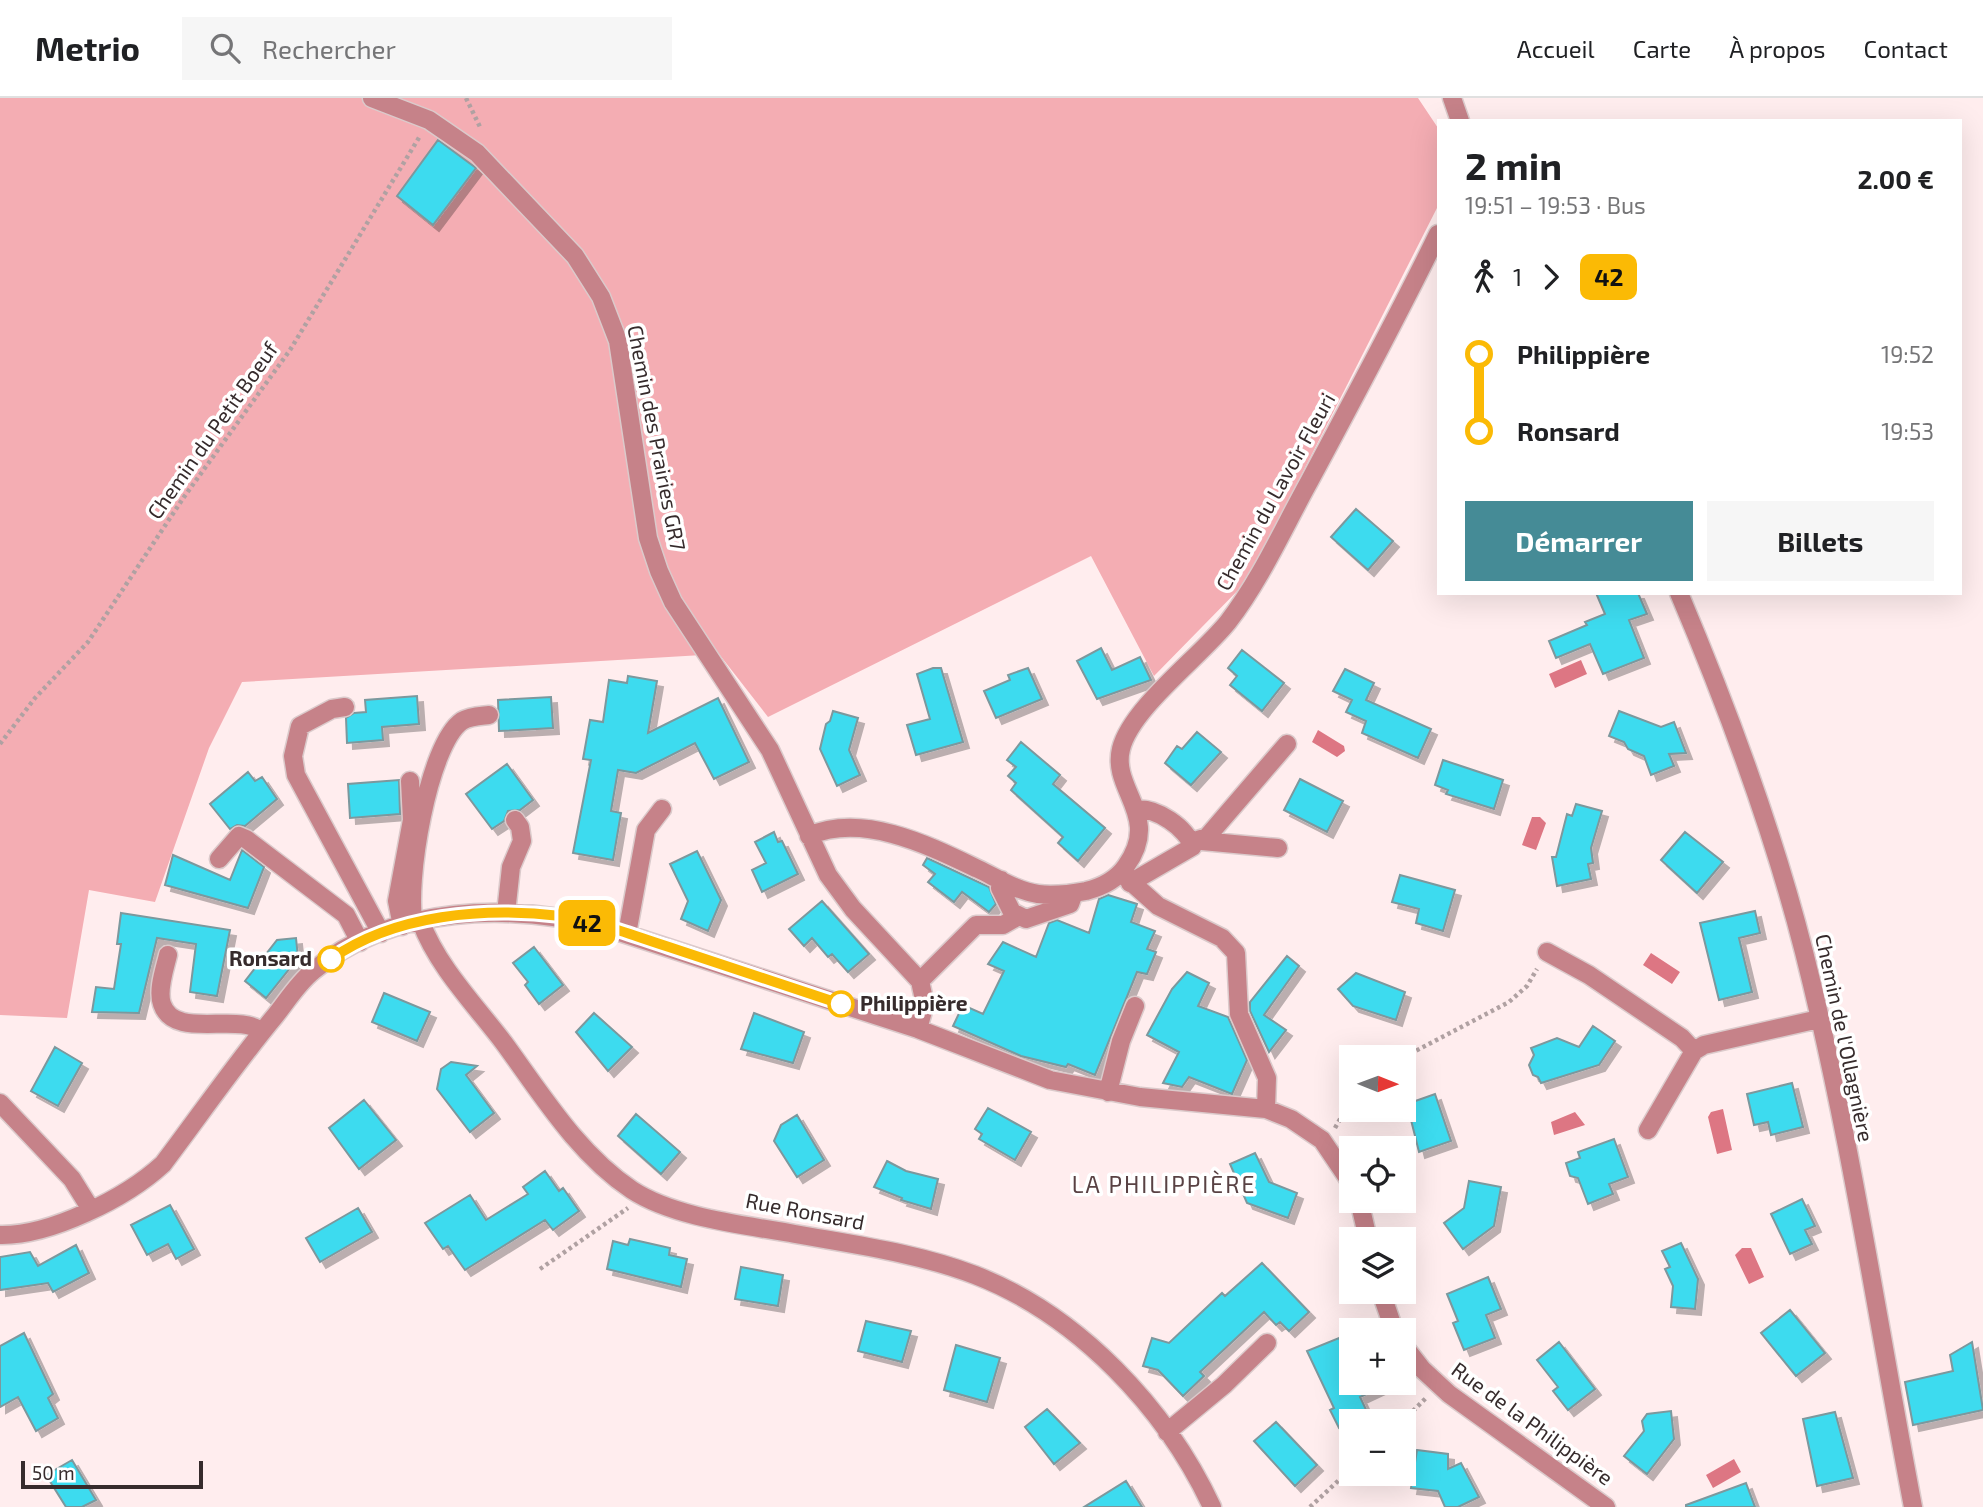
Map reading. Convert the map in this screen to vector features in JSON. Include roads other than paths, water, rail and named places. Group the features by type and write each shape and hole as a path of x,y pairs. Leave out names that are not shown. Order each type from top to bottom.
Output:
{"street":[{"name":"Chemin des Prairies GR7","path":"372,98 429,120 477,153 575,256 601,297 618,341 648,538 673,602 770,750 828,875 853,909 920,981"},
{"path":"1452,98 1459,119"},
{"name":"Chemin du Lavoir Fleuri","path":"1126,878 1139,832 1137,810 1120,760 1127,735 1142,712 1215,636 1254,583 1391,330 1437,236"},
{"name":"Chemin de l'Ollagnière","path":"1680,595 1706,657 1767,826 1804,951 1913,1507"},
{"path":"345,707 332,709 300,726 293,766 381,933"},
{"path":"412,924 411,898 431,773 450,735 462,721 489,715"},
{"path":"809,836 838,828 885,833 956,858 1036,894 1074,893 1126,878 1188,852 1287,744"},
{"path":"410,781 412,820 397,901 412,924"},
{"path":"627,934 646,830 663,809"},
{"path":"1137,810 1156,811 1197,841 1278,848"},
{"path":"506,913 511,867 522,841 520,827 515,820"},
{"path":"219,859 233,839 239,836 246,839 346,915 360,942"},
{"path":"1126,878 1171,914 1222,938 1236,953 1239,1014 1267,1078 1266,1109"},
{"path":"1001,880 1000,888 1017,917"},
{"path":"918,1028 925,1004 920,981 976,925 1009,924 1017,917 1036,917 1070,904 1074,893"},
{"path":"0,1236 34,1233 143,1182 163,1164 262,1032 312,972 360,942 381,933 412,924 471,914 506,913 564,917 627,934 918,1028 1050,1080 1108,1092 1266,1109 1291,1119 1322,1140 1339,1165"},
{"name":"Rue Ronsard","path":"412,924 438,954 566,1127 601,1166 637,1193 669,1207 708,1217 917,1256 977,1276 1021,1298 1064,1325 1134,1389 1194,1471 1212,1507"},
{"path":"1546,952 1599,982 1682,1038 1694,1051"},
{"path":"168,955 161,995 162,1004 171,1017 184,1022 251,1026 262,1032"},
{"path":"1108,1092 1121,1041 1135,1006"},
{"path":"1648,1130 1694,1051 1704,1045 1819,1019"},
{"path":"0,1103 72,1180 90,1208"},
{"path":"1167,1432 1214,1394 1267,1343"},
{"name":"Rue de la Philippière","path":"1416,1359 1438,1384 1606,1507"}],"place":[{"name":"Ronsard","path":"331,959"},
{"name":"Philippière","path":"841,1004"}],"district":[{"name":"LA PHILIPPIÈRE","path":"1164,1185"}]}
